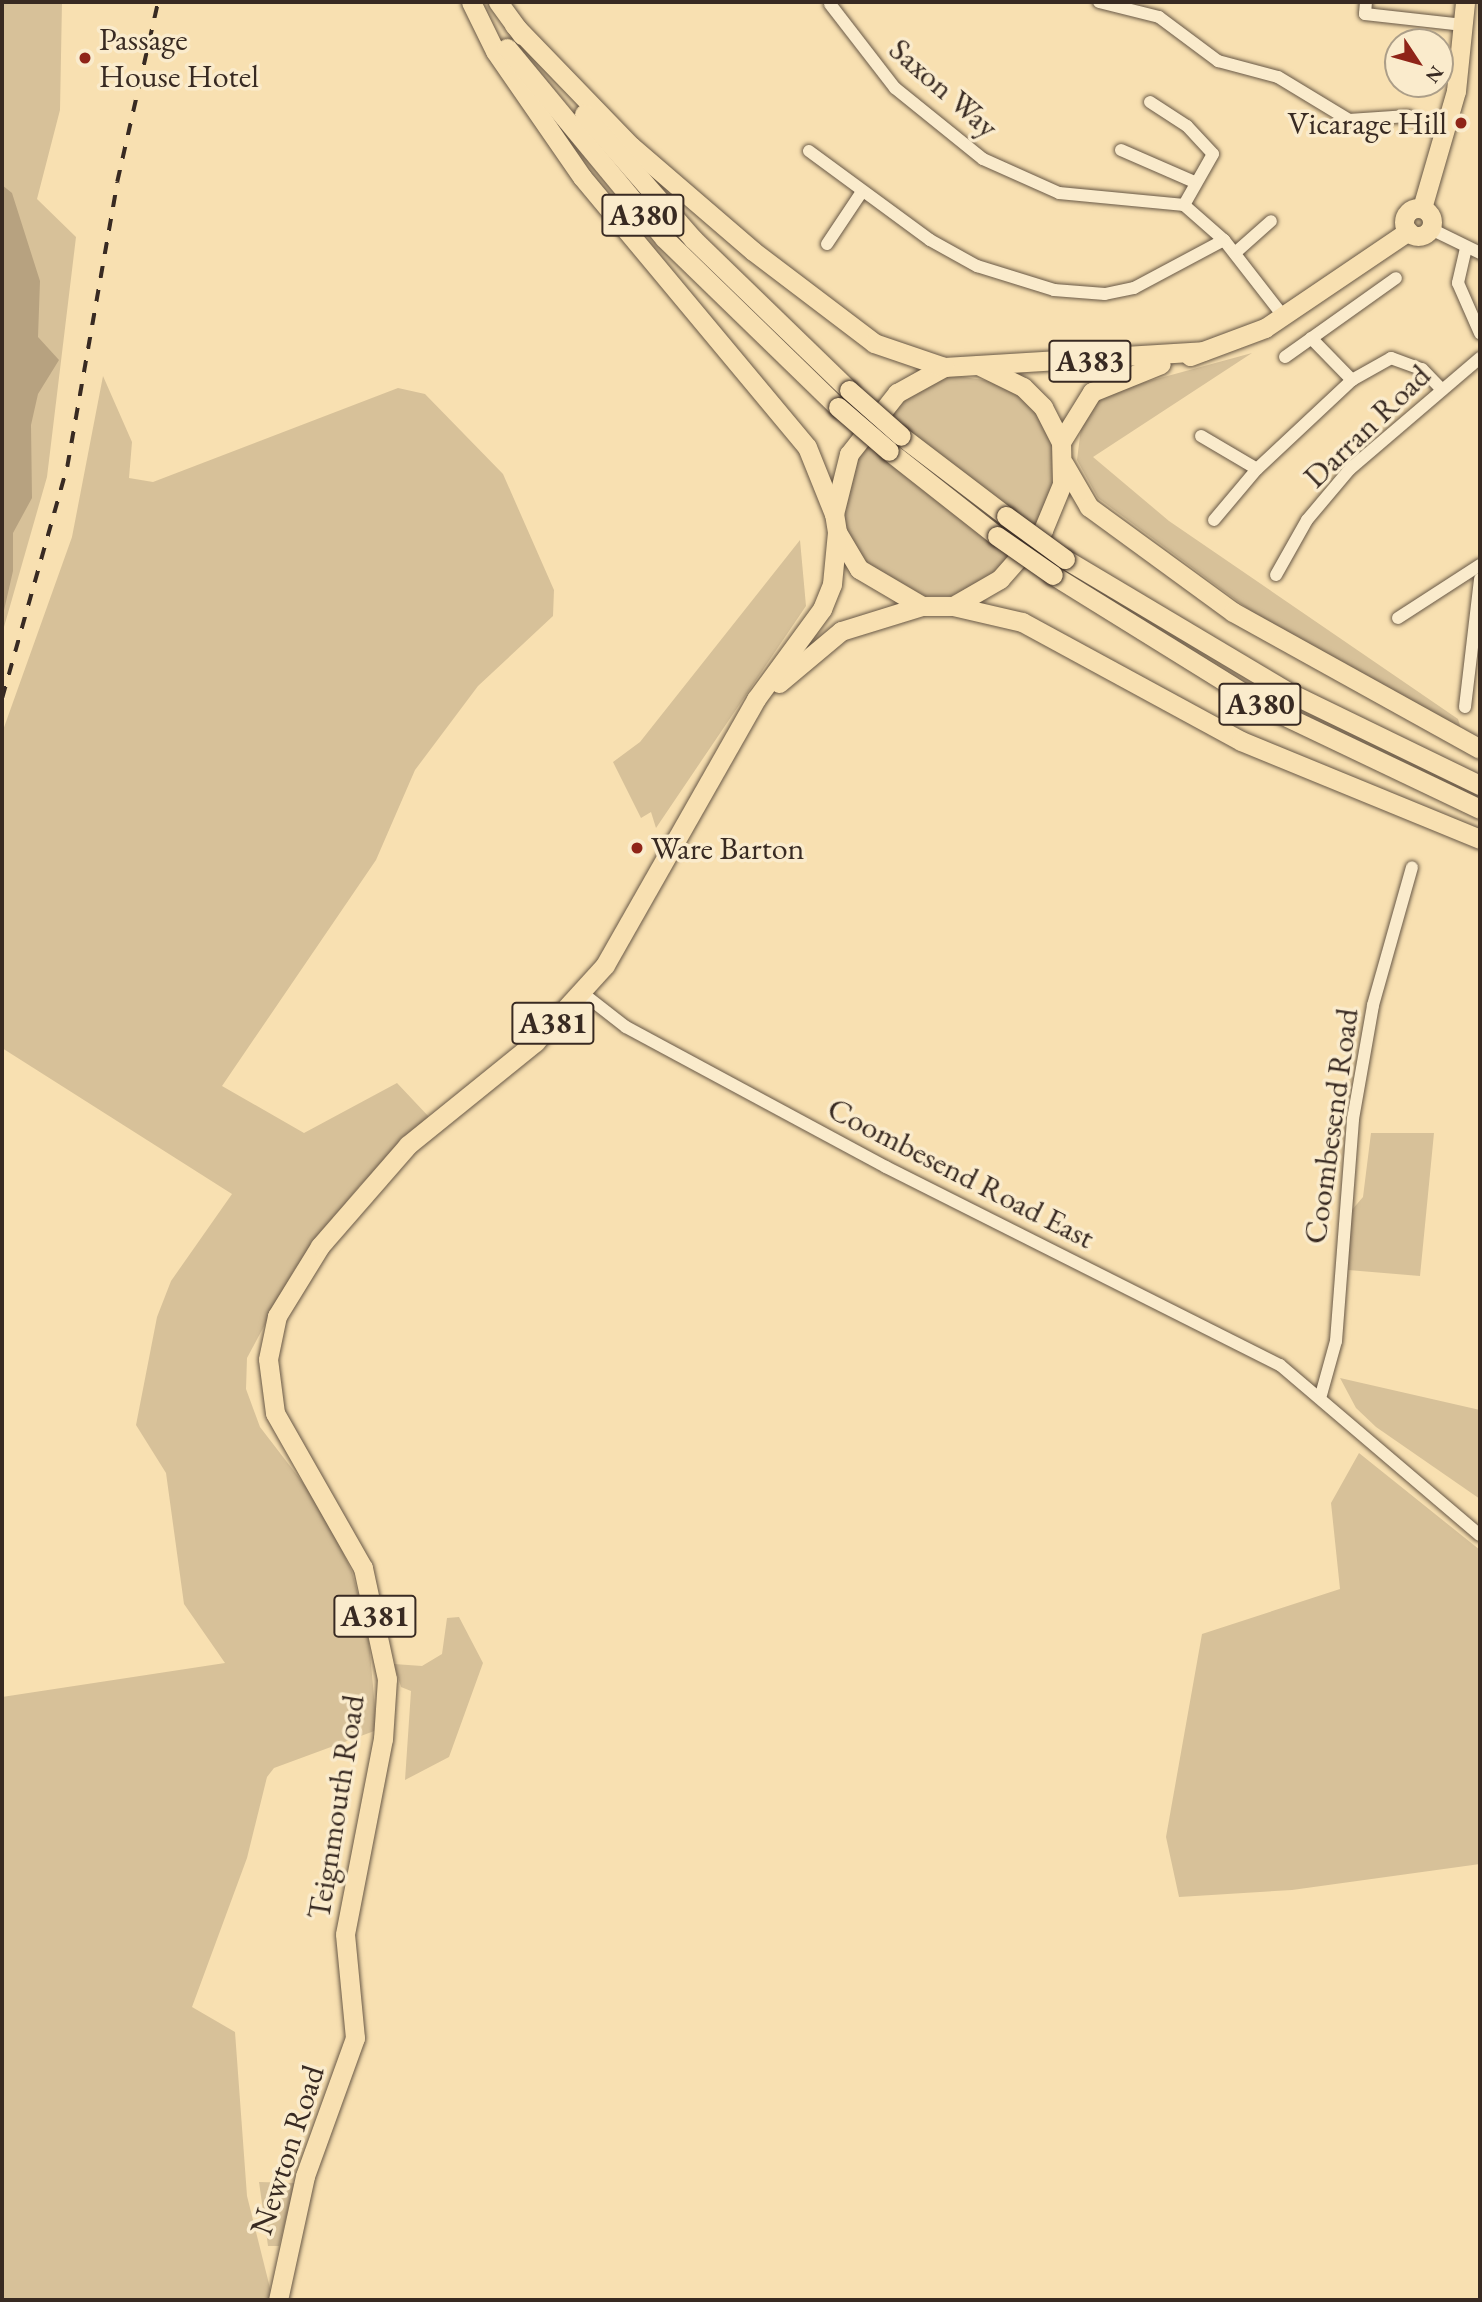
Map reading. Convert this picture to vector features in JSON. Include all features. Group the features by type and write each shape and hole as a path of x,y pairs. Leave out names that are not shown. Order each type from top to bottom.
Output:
{"main road":[{"name":"A380","path":"472,2 633,203 838,407 1006,516 1065,559 1286,691 1480,785"},
{"name":"A380","path":"472,2 495,51 582,177 807,447 835,523"},
{"name":"A380","path":"498,2 645,187 849,390 895,444 998,536 1053,575 1264,706 1480,809"},
{"name":"A383","path":"1408,231 1406,214 1422,208 1445,135 1465,2"},
{"name":"A380","path":"514,25 631,146 753,251 874,343 944,367"},
{"path":"1422,208 1432,216 1431,229"},
{"name":"A383","path":"1408,231 1420,236 1431,229"},
{"name":"A383","path":"1061,443 1082,401 1107,382 1203,351 1284,317 1408,231"},
{"name":"A383","path":"978,365 1203,351"},
{"path":"978,365 1034,396 1061,443 1064,464 1056,505 1026,552 992,585 953,606 922,606 867,577 835,523 842,469 867,428 897,393 944,367 978,365"},
{"name":"A380","path":"1064,464 1089,508 1233,612 1480,749"},
{"name":"Teignmouth Road","path":"354,2019 345,1934 383,1739 386,1666 355,1549 275,1413 268,1359 290,1294 408,1144 535,1042 605,965 664,851 752,711 825,602 835,523"},
{"name":"Teignmouth Road","path":"752,711 822,642 857,623 922,606"},
{"name":"A380","path":"953,606 1022,622 1241,741 1480,839"},
{"name":"Newton Road","path":"278,2300 305,2176 349,2056 354,2019"}],"street":[{"path":"1099,2 1159,17 1218,61 1278,77 1349,120 1408,116 1445,135"},
{"path":"1366,2 1366,14 1463,25"},
{"name":"Saxon Way","path":"830,4 895,88 984,159 1059,193 1184,205"},
{"path":"1150,102 1187,125 1213,154 1192,181 1184,205 1224,240 1284,317"},
{"path":"1121,150 1192,181"},
{"path":"809,151 861,193 977,266 1054,289 1105,294 1134,288 1224,240"},
{"path":"827,244 861,193"},
{"path":"1235,253 1271,221"},
{"path":"1431,229 1480,253"},
{"path":"1466,248 1458,283 1480,333"},
{"path":"1285,357 1396,278"},
{"path":"1311,338 1353,380"},
{"path":"1214,520 1257,469 1353,380 1391,358 1422,369 1441,389"},
{"name":"Darran Road","path":"1276,575 1307,520 1350,469 1480,358"},
{"path":"1201,436 1257,469"},
{"path":"1398,618 1480,565"},
{"path":"1465,707 1480,579"},
{"name":"Coombesend Road","path":"1321,1395 1336,1340 1342,1201 1354,1108 1373,1005 1412,867"},
{"name":"Coombesend Road East","path":"582,992 626,1027 898,1173 1246,1344 1321,1395 1480,1535"}],"shaded area":[{"path":"2,2 62,2 60,110 37,199 76,237 47,477 2,634"},
{"path":"2,185 12,193 40,281 38,337 59,360 38,394 31,425 32,498 13,533 13,571 2,619"},
{"path":"1252,353 1093,457 1169,521 1458,719 1463,735 1263,620 1098,498 1077,460 1081,428 1094,404 1116,390"},
{"path":"951,375 1003,383 1033,406 1053,444 1056,475 1047,508 998,572 952,596 924,596 859,558 842,520 850,465 889,410 921,384"},
{"path":"103,376 132,442 129,478 153,482 398,388 425,394 503,474 554,590 553,616 478,686 415,770 376,860 222,1086 304,1133 397,1083 430,1118 359,1186 294,1270 247,1358 246,1389 260,1427 323,1509 352,1572 368,1631 377,1730 274,1768 267,1777 247,1858 192,2007 235,2032 247,2196 273,2300 2,2300 2,1697 225,1663 184,1604 166,1473 136,1425 157,1317 171,1281 232,1194 2,1048 2,733 72,537"},
{"path":"800,540 806,606 656,828 651,812 641,818 613,762 640,742"},
{"path":"1371,1133 1434,1133 1420,1276 1348,1270 1351,1211 1363,1197"},
{"path":"1340,1378 1480,1410 1480,1499 1376,1427 1356,1408"},
{"path":"1359,1453 1480,1550 1480,1864 1292,1890 1179,1897 1166,1837 1202,1634 1340,1589 1331,1503"},
{"path":"459,1617 483,1663 449,1757 405,1780 411,1691 401,1687 394,1664 422,1666 442,1654 447,1618"},
{"path":"259,2182 295,2183 279,2246 268,2246"}],"railway":[{"path":"2,698 67,467 117,182 158,2"}],"place":[{"name":"Passage House Hotel","path":"85,58"},
{"name":"Vicarage Hill","path":"1461,123"},
{"name":"Ware Barton","path":"637,848"}]}
